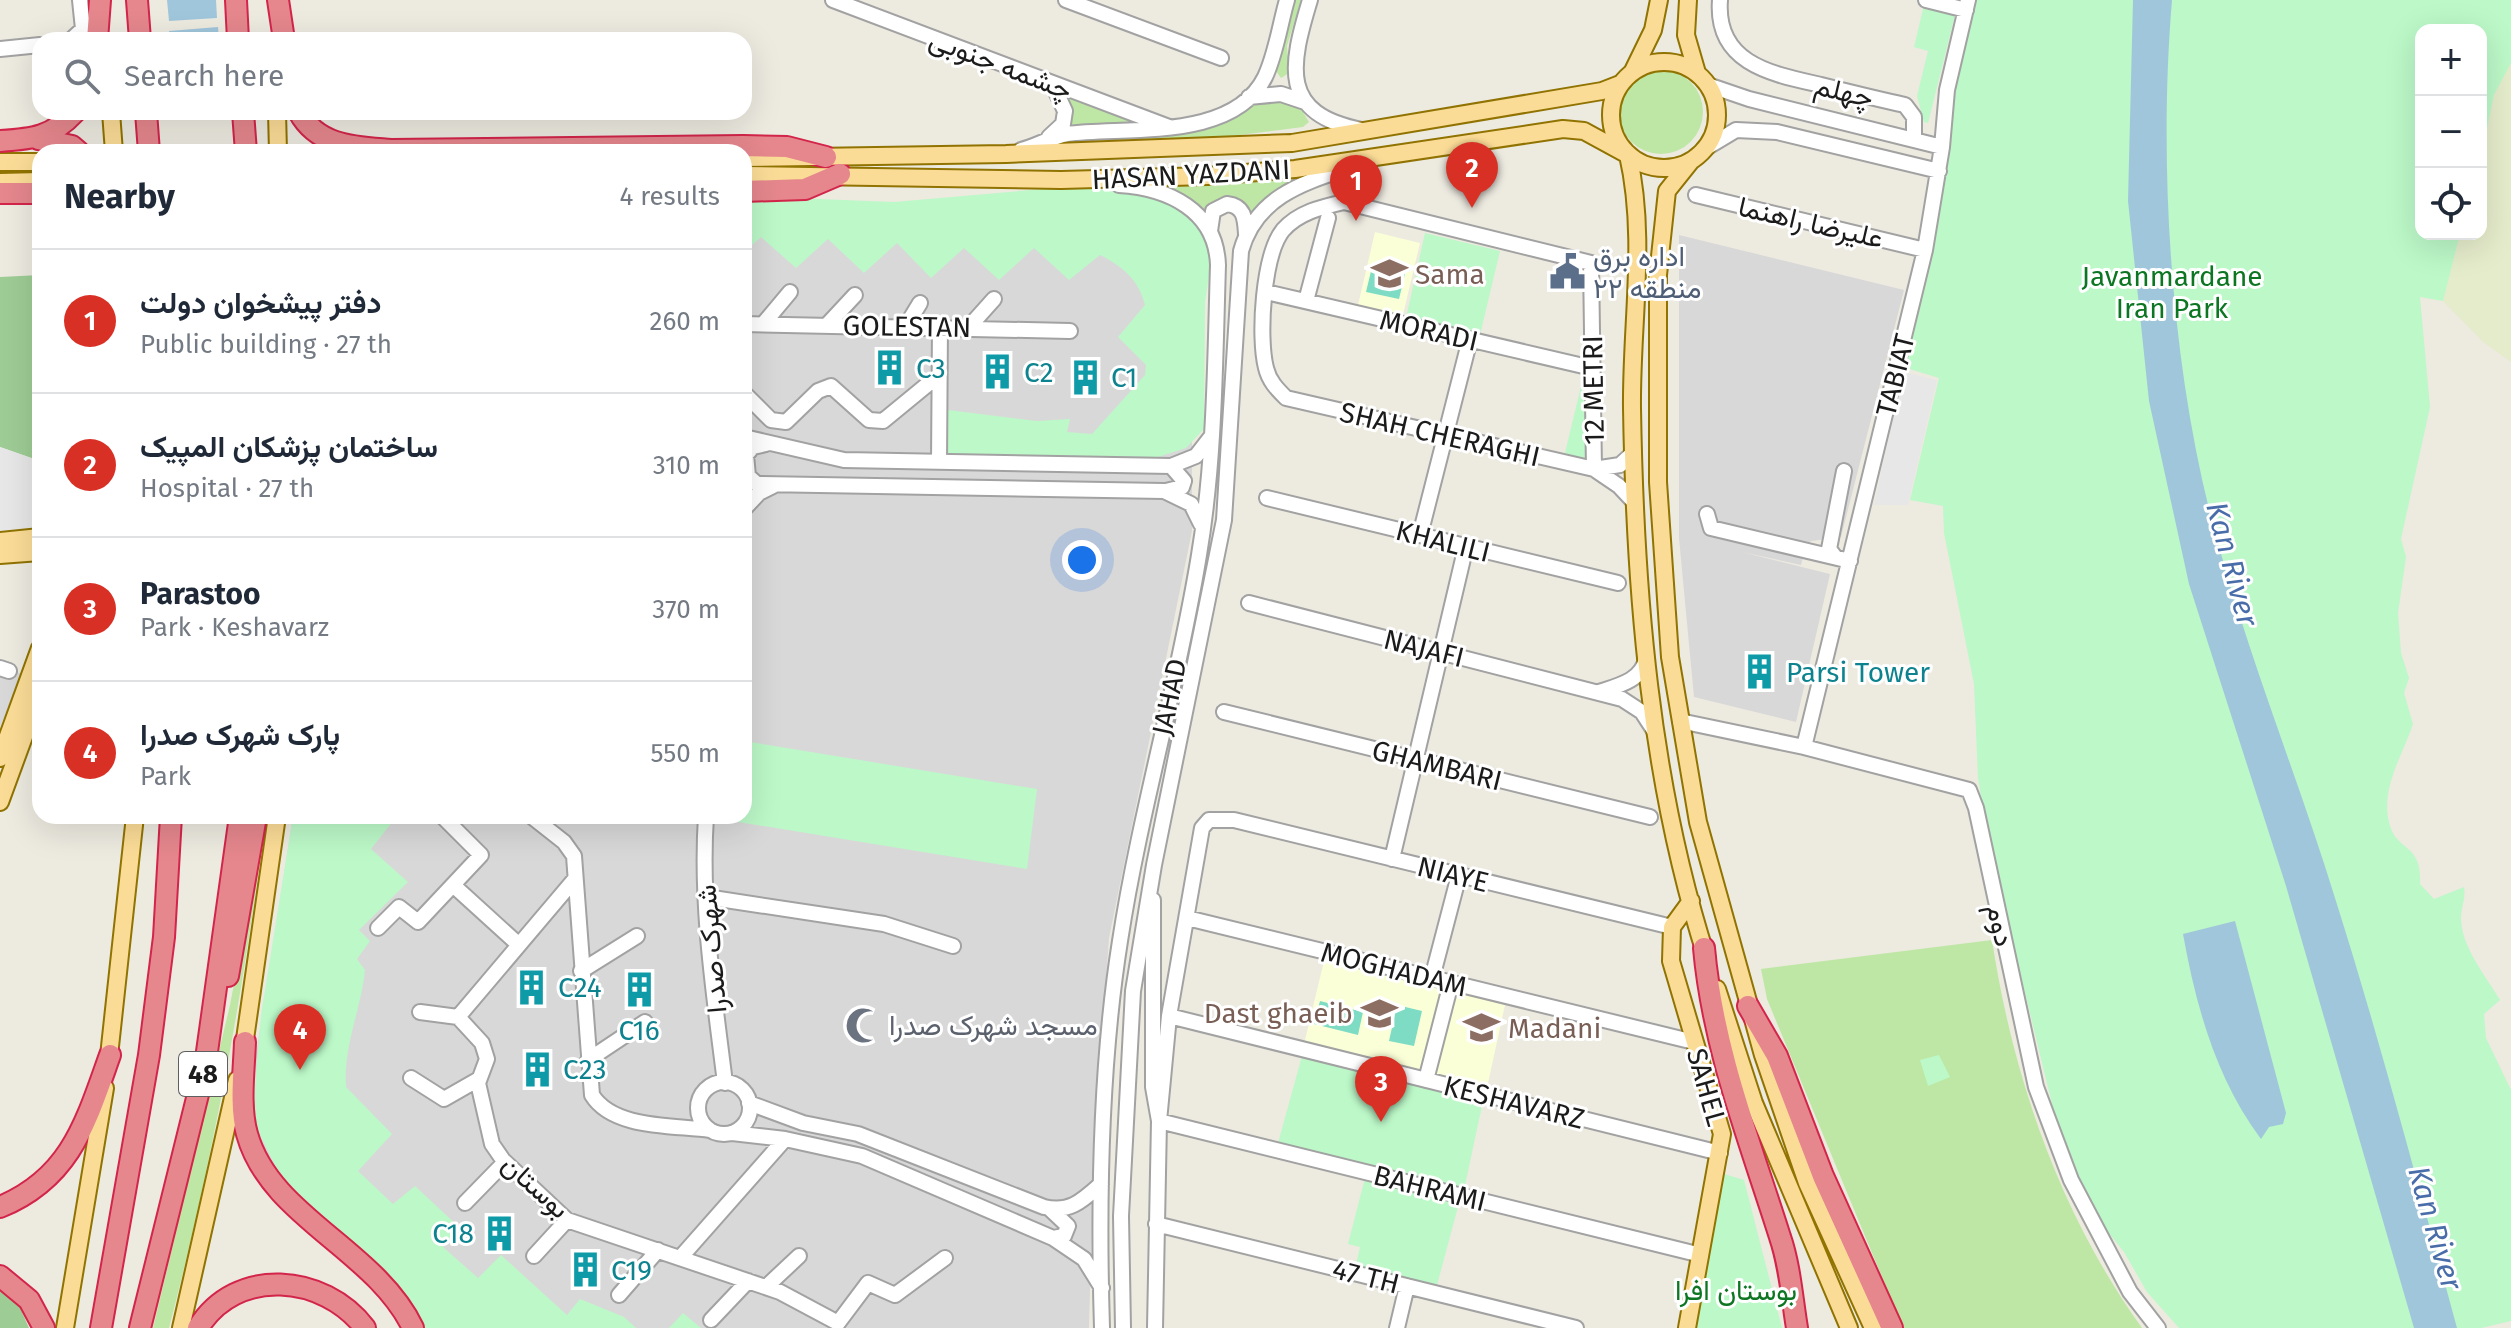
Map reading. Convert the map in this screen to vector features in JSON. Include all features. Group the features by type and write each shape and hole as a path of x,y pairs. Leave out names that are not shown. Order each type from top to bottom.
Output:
{"highway":[{"path":"91,32 101,0"},
{"path":"137,0 139,32"},
{"path":"236,0 238,32"},
{"path":"278,0 283,32"},
{"path":"35,139 51,134 66,120"},
{"path":"147,120 148,144"},
{"path":"244,120 245,144"},
{"path":"307,120 324,138 338,144"},
{"path":"0,141 35,139 62,144"},
{"path":"752,146 787,147 826,157"},
{"path":"752,191 805,189 840,174"},
{"path":"0,193 32,190"},
{"name":"48","path":"101,1328 149,1055 164,937 171,824"},
{"name":"48","path":"140,1328 205,1066 239,824"},
{"path":"205,1066 236,945 255,824"},
{"path":"1704,948 1709,1002 1736,1105 1781,1239 1797,1328"},
{"path":"1748,1006 1777,1056 1823,1176 1892,1328"},
{"path":"245,1042 244,1115 247,1135 259,1161 281,1193 377,1274 413,1328"},
{"path":"0,1207 27,1196 64,1161 88,1115 110,1055"},
{"path":"0,1276 29,1300 44,1328"},
{"path":"198,1328 206,1315 225,1299 263,1284 279,1283 324,1294 352,1313 365,1328"}],"main road":[{"path":"101,0 104,32"},
{"path":"271,0 273,32"},
{"path":"1659,0 1653,30 1633,71 1620,84 1610,113 1612,128 1628,155 1638,218 1634,502 1646,653 1659,744 1672,828 1691,901 1754,1103 1849,1328"},
{"path":"1688,0 1686,35 1717,116 1706,148 1667,191 1658,275 1656,364 1665,601 1680,721 1698,822 1748,1006 1807,1183 1873,1328"},
{"path":"1633,71 1665,62 1702,79"},
{"name":"HASAN YAZDANI","path":"752,158 1006,154 1292,143 1602,91 1620,84"},
{"path":"112,120 113,144"},
{"path":"277,120 278,144"},
{"name":"HASAN YAZDANI","path":"752,175 1061,180 1283,170 1563,129 1584,131 1628,155"},
{"path":"1628,155 1658,168 1691,161"},
{"path":"0,162 32,162"},
{"path":"0,182 32,188"},
{"path":"0,541 32,538"},
{"path":"0,555 32,553"},
{"path":"0,758 32,670"},
{"path":"0,802 32,715"},
{"path":"65,1328 110,1055 134,824"},
{"path":"181,1328 245,1042 276,824"},
{"path":"1672,927 1691,901"},
{"name":"SAHEL","path":"1672,927 1671,961 1722,1134 1687,1328"}],"street":[{"path":"80,0 89,32"},
{"name":"چشمه جنوبی","path":"833,0 1169,127"},
{"path":"1066,0 1221,58"},
{"path":"1006,154 1067,134 1169,127 1221,115 1249,97 1265,77 1287,0"},
{"path":"1306,103 1294,81 1310,0"},
{"name":"چهلم","path":"1720,0 1719,16 1726,36 1749,63 1771,73 1905,105 1914,117 1914,138"},
{"path":"1926,0 1967,5"},
{"name":"TABIAT","path":"1804,747 1842,559 1925,250 1939,171 1947,90 1967,5"},
{"path":"0,49 32,46"},
{"path":"1265,77 1267,84 1275,89 1294,81"},
{"path":"1702,79 1749,99 1942,147"},
{"path":"1048,139 1063,124 1065,111 1052,83"},
{"path":"1249,97 1281,94 1306,103 1335,125 1365,130"},
{"path":"1706,148 1736,130 1777,132 1939,171"},
{"name":"JAHAD","path":"1123,1328 1121,1216 1129,1051 1138,947 1224,520 1238,265 1246,235 1264,208 1281,193 1387,155"},
{"path":"1061,180 1164,191 1193,210 1210,231"},
{"name":"علیرضا راهنما","path":"1696,195 1925,250"},
{"name":"12 METRI","path":"1266,292 1268,261 1274,242 1285,229 1295,219 1318,208 1344,202 1591,263 1594,469"},
{"path":"1210,231 1213,211 1234,204 1244,215 1246,235"},
{"path":"1306,301 1328,218"},
{"name":"JAHAD","path":"1102,1328 1101,1184 1120,942 1202,533 1218,265 1217,247 1210,231"},
{"path":"764,323 790,292"},
{"name":"MORADI","path":"1266,292 1592,368"},
{"name":"SHAH CHERAGHI","path":"1266,292 1265,366 1272,384 1286,398 1594,469"},
{"path":"828,324 855,295"},
{"path":"968,328 994,299"},
{"path":"906,326 920,303"},
{"name":"GOLESTAN","path":"752,324 1070,331"},
{"path":"939,462 940,327"},
{"path":"1420,535 1470,339"},
{"path":"752,401 771,420 786,422 818,391 831,386 869,420 883,421 939,375"},
{"path":"752,440 844,460 1171,466 1196,456 1210,437"},
{"path":"752,448 766,444"},
{"path":"1594,469 1620,465 1633,453"},
{"path":"752,480 757,484 773,486 809,482 1164,491 1182,487 1184,481 1183,475 1171,466"},
{"path":"1594,469 1619,486 1634,502"},
{"path":"1842,559 1829,549 1844,471"},
{"path":"752,500 773,486"},
{"path":"1164,491 1191,504 1200,518 1202,533"},
{"name":"KHALILI","path":"1267,498 1618,583"},
{"path":"1707,514 1711,528 1842,559"},
{"path":"1392,859 1466,546"},
{"name":"NAJAFI","path":"1249,603 1622,699 1642,712 1659,744"},
{"path":"1599,692 1632,679 1645,667 1646,653"},
{"name":"GHAMBARI","path":"1224,712 1650,817"},
{"name":"دوم","path":"1680,721 1804,747 1969,790 1976,808 2036,1087 2071,1180 2130,1292 2158,1328"},
{"name":"NIAYE","path":"1187,918 1202,828 1209,820 1234,820 1672,927"},
{"path":"378,928 399,907 418,922 481,855 450,824"},
{"path":"541,824 564,842 574,856 592,1095 608,1113 785,1139 862,1156 1053,1238 1084,1259 1102,1289"},
{"name":"شهرک صدرا","path":"706,824 706,897 725,1083"},
{"path":"1154,865 1153,1087 1159,1121"},
{"path":"1432,978 1459,875"},
{"path":"420,1012 458,1017 574,880"},
{"path":"453,885 519,945"},
{"path":"706,897 884,924 953,946"},
{"path":"1155,1328 1159,1121 1169,1016 1187,918"},
{"name":"MOGHADAM","path":"1187,918 1694,1042"},
{"path":"581,971 637,936"},
{"path":"1426,1080 1451,983"},
{"name":"KESHAVARZ","path":"1169,1016 1720,1153"},
{"name":"بوستان","path":"458,1017 482,1043 487,1059 479,1079 492,1144 505,1162 567,1220 766,1287 826,1323 838,1323 868,1283 895,1295 945,1258"},
{"path":"588,1060 645,1022"},
{"path":"411,1078 444,1099 479,1079"},
{"path":"710,1130 700,1119 698,1104 711,1086 725,1083 739,1088 749,1103 803,1123 858,1134 1049,1209 1068,1226 1064,1236 1053,1238"},
{"path":"732,1133 747,1120 749,1103"},
{"name":"BAHRAMI","path":"1159,1121 1701,1255"},
{"path":"680,1258 785,1139"},
{"path":"465,1203 505,1162"},
{"path":"1049,1209 1078,1205 1101,1184"},
{"path":"534,1256 567,1220"},
{"name":"47 TH","path":"1156,1224 1576,1328"},
{"path":"619,1295 658,1250"},
{"path":"766,1287 799,1256"},
{"path":"711,1320 748,1281"},
{"path":"1397,1328 1407,1286"}],"shaded area":[{"path":"2511,63 2511,362 2482,341 2443,301 2458,240 2487,240 2487,128 2494,95"},
{"path":"752,202 795,233 1124,211 1192,399 1192,531 1109,938 1094,1148 1089,1328 422,1328 408,1302 377,1263 335,1231 271,1163 259,1136 255,1061 292,824 752,824"},
{"name":"Sama","path":"1375,232 1420,243 1403,315 1358,305"},
{"path":"1679,235 1904,290 1841,537 1811,541 1806,545 1801,565 1742,552 1830,574 1796,722 1694,697 1679,538"},
{"path":"1372,267 1405,274 1399,299 1366,292"},
{"path":"1903,372 1937,380 1908,505 1874,505"},
{"path":"0,447 32,458 32,530 0,533"},
{"path":"0,665 22,674 0,727"},
{"path":"1324,961 1439,988 1442,993 1424,1073 1304,1044"},
{"path":"1454,992 1505,1005 1487,1088 1434,1075"},
{"path":"1320,1001 1363,1012 1358,1035 1314,1024"},
{"path":"1397,1005 1422,1011 1414,1046 1389,1041"}],"green space":[{"path":"1295,0 1301,0 1287,46 1289,73 1281,78 1276,71"},
{"name":"Javanmardane Iran Park","path":"1977,0 2511,0 2511,63 2494,95 2487,128 2487,24 2415,24 2415,240 2458,240 2443,301 2420,297 2430,407 2401,539 2406,557 2398,613 2401,653 2409,678 2404,693 2413,724 2393,774 2387,813 2394,834 2417,861 2420,884 2434,899 2464,887 2461,918 2465,940 2500,1000 2484,1014 2486,1038 2511,1090 2511,1321 2481,1328 2179,1328 2147,1292 2124,1252 2092,1212 2073,1173 2055,1116 1989,845 1978,778 1974,684 1944,533 1943,506 1910,500 1939,378 1903,367 1948,119"},
{"path":"1924,5 1955,15 1928,123 1924,122 1917,96 1928,51 1914,47"},
{"path":"1653,70 1669,70 1685,77 1696,88 1703,112 1700,128 1691,142 1669,154 1653,154 1637,147 1626,136 1619,120 1619,104 1626,88 1637,77"},
{"path":"1065,93 1158,126 1066,130 1070,109"},
{"path":"1258,102 1298,104 1309,122 1303,127 1215,138 1066,141 1068,137 1189,132 1227,122"},
{"path":"1311,176 1271,194 1249,221 1242,204 1207,221 1155,185"},
{"path":"1066,187 1158,194 1194,218 1208,242 1211,263 1205,302 1204,429 1186,448 1158,457 948,454 945,442 948,410 1037,421 1070,419 1067,432 1092,434 1145,375 1146,365 1118,337 1145,305 1139,288 1128,275 1100,255 1069,280 1034,248 999,280 964,248 931,278 897,243 864,273 828,239 796,268 761,237 752,245 752,196 894,202"},
{"path":"1425,233 1500,251 1480,335 1406,318"},
{"path":"32,275 32,458 0,447 0,277"},
{"path":"1584,374 1589,377 1589,462 1565,453"},
{"path":"752,742 1037,789 1027,869 751,824"},
{"path":"265,824 237,1009 200,1201 169,1328 153,1328 230,1005"},
{"path":"292,824 391,824 371,849 408,882 359,930 370,941 357,959 365,970 350,1043 346,1087 392,1134 358,1171 393,1204 415,1186 460,1228 443,1247 478,1278 501,1255 567,1315 580,1299 624,1317 636,1328 422,1328 408,1302 377,1263 285,1186 252,1119 261,1015"},
{"path":"1992,940 2013,1043 2044,1143 2087,1239 2142,1328 1903,1328 1767,999 1761,969"},
{"path":"1939,1055 1950,1077 1928,1086 1920,1060"},
{"path":"1302,1056 1483,1101 1464,1190 1278,1143"},
{"name":"بوستان افرا","path":"1721,1173 1744,1180 1782,1328 1692,1328"},
{"path":"1365,1178 1459,1203 1437,1285 1356,1265 1360,1247 1348,1244"},
{"path":"0,1291 18,1303 29,1328 0,1328"},
{"path":"683,1313 701,1328 669,1328"}],"water":[{"path":"167,0 216,0 217,18 169,21"},
{"path":"2133,0 2172,0 2167,131 2172,268 2188,404 2215,532 2242,624 2352,951 2457,1328 2414,1328 2286,886 2189,584 2149,401 2128,201"},
{"path":"218,27 218,32 169,32"},
{"path":"2235,921 2286,1113 2283,1124 2269,1127 2261,1139 2232,1092 2210,1041 2194,988 2183,934"}],"place":[{"name":"ساختمان پزشکان المپیک","path":"1472,208"},
{"name":"دفتر پیشخوان دولت","path":"1356,221"},
{"name":"اداره برق منطقه ۲۲","path":"1567,272"},
{"name":"Sama","path":"1389,274"},
{"name":"C3","path":"890,368"},
{"name":"C2","path":"998,372"},
{"name":"C1","path":"1085,377"},
{"name":"Parsi Tower","path":"1760,672"},
{"name":"C24","path":"532,987"},
{"name":"C16","path":"639,990"},
{"name":"Dast ghaeib","path":"1379,1013"},
{"name":"مسجد شهرک صدرا","path":"863,1025"},
{"name":"Madani","path":"1482,1028"},
{"name":"C23","path":"537,1069"},
{"name":"پارک شهرک صدرا","path":"300,1070"},
{"name":"Parastoo","path":"1381,1122"},
{"name":"C18","path":"500,1233"},
{"name":"C19","path":"585,1270"}],"water label":[{"name":"Kan River","path":"2232,564"},
{"name":"Kan River","path":"2435,1228"}]}
